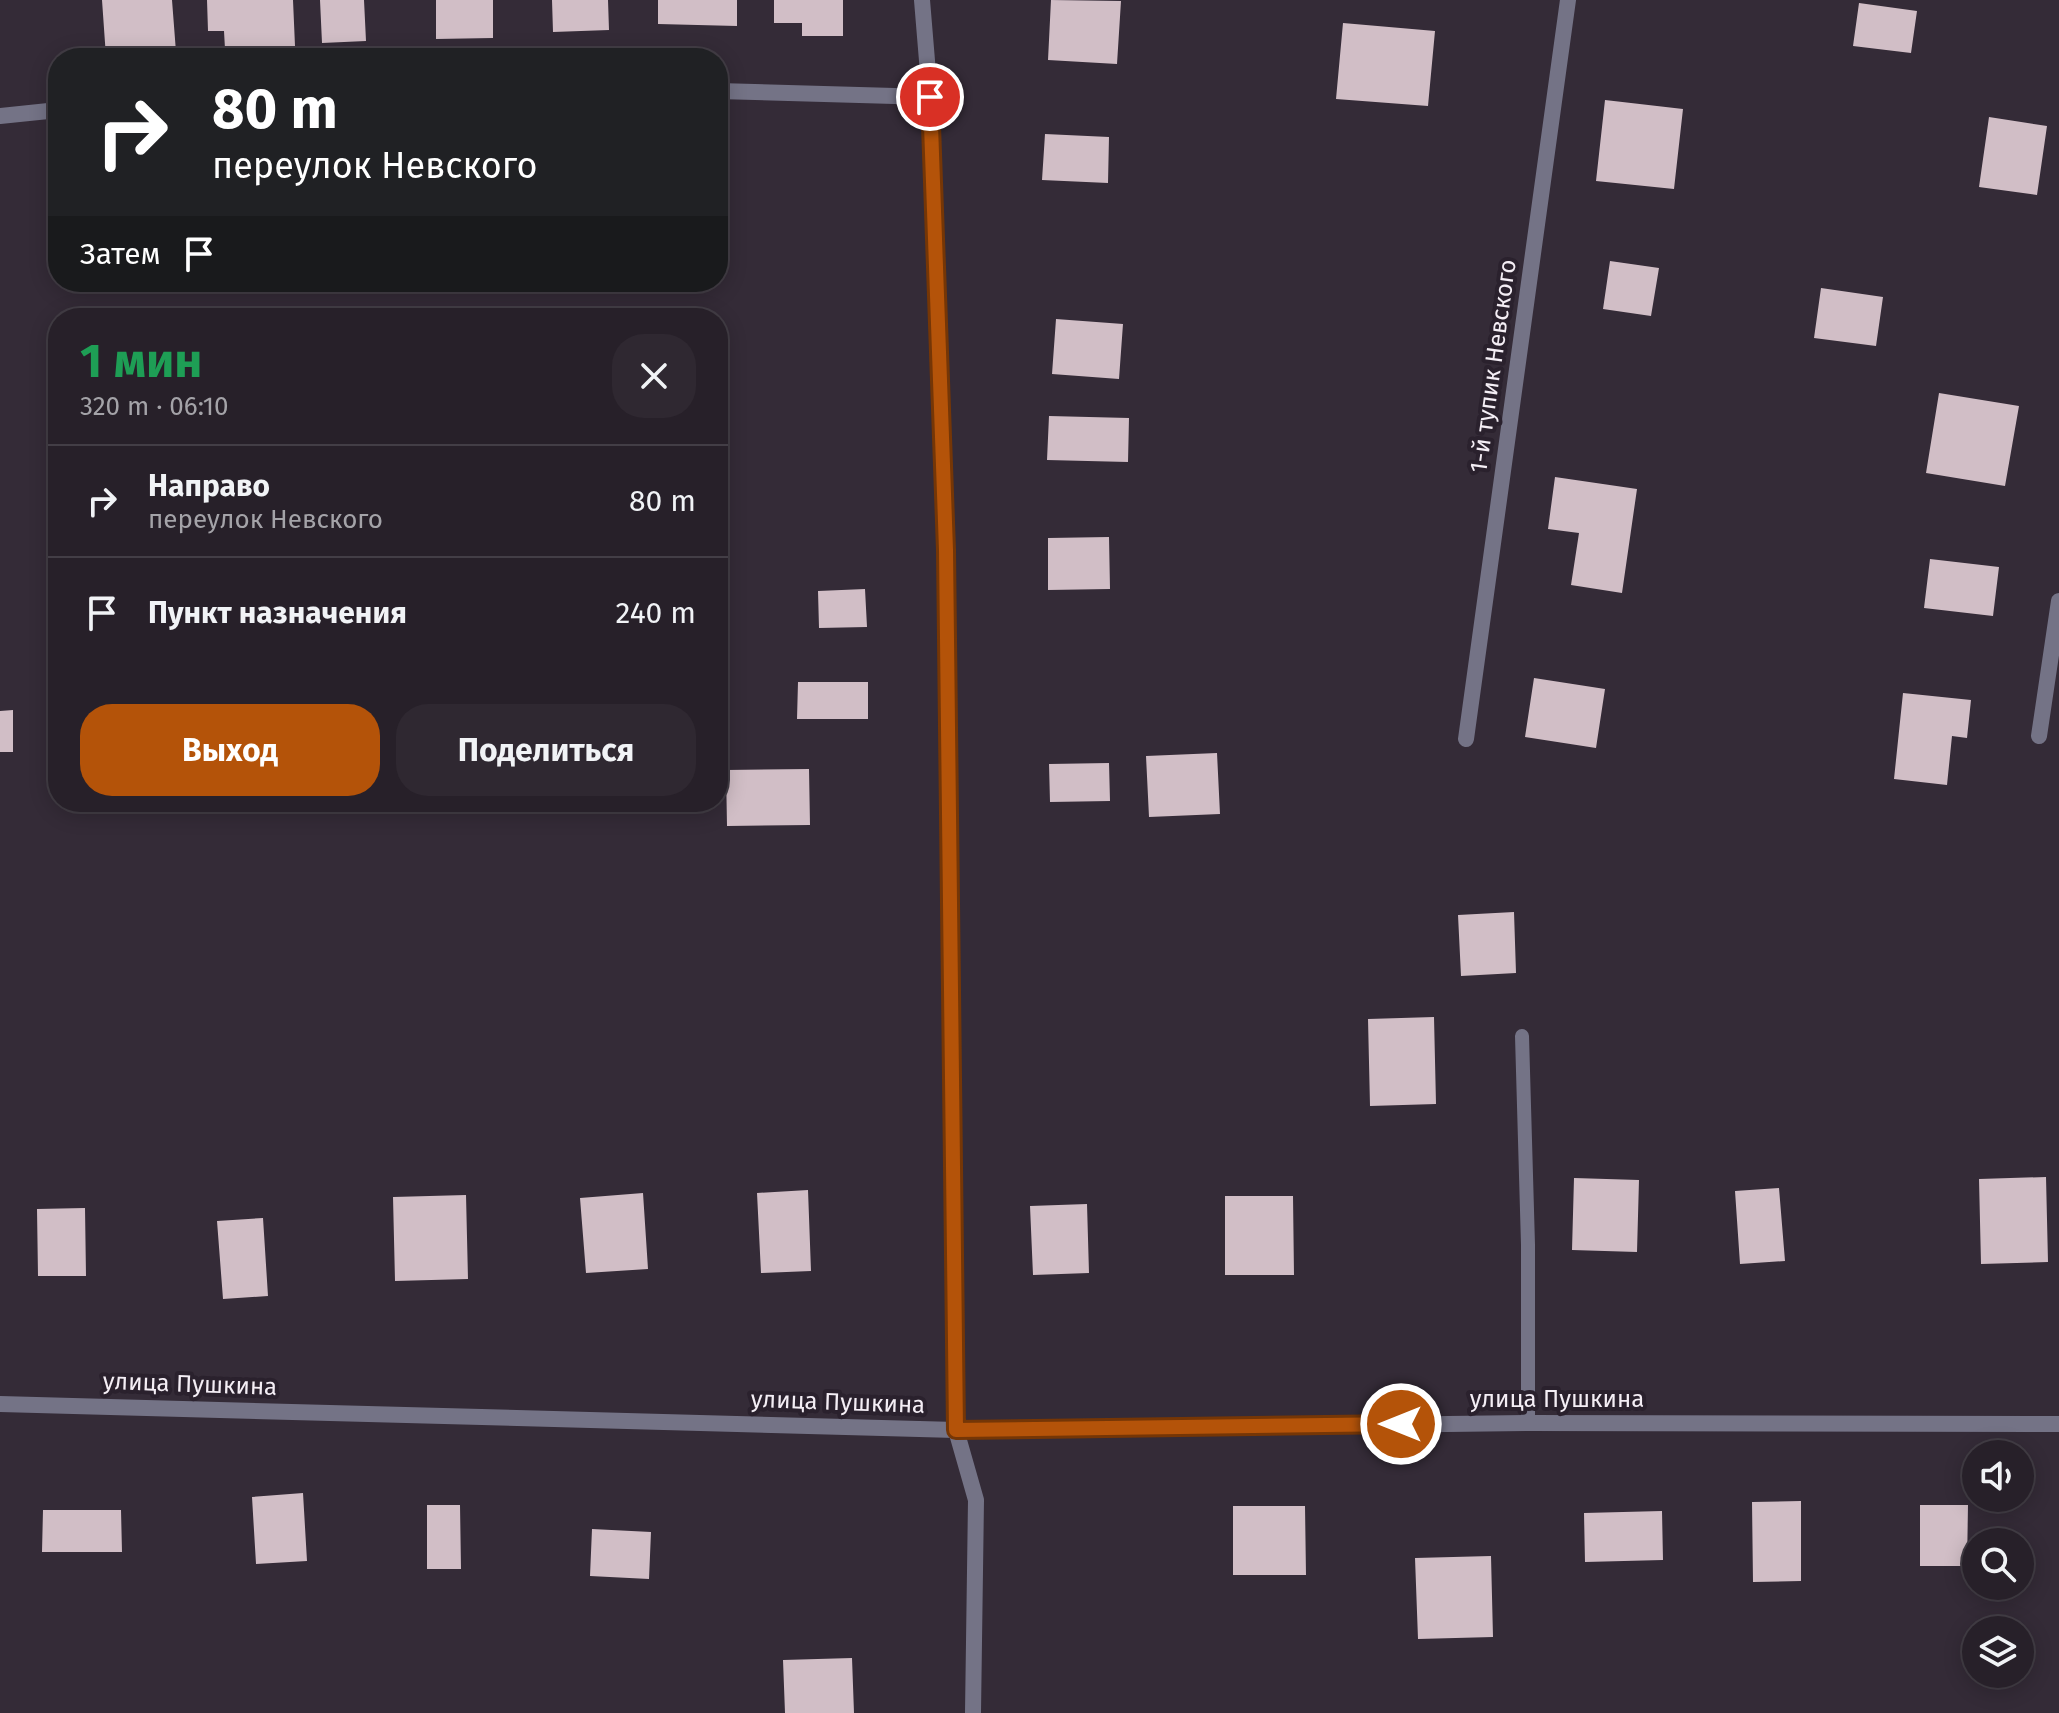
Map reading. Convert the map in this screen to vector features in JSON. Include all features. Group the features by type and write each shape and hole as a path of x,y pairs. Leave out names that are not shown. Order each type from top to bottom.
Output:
{"street":[{"path":"922,0 930,97 946,550 956,1430 976,1500 973,1713"},
{"name":"1-й тупик Невского","path":"1466,739 1568,0"},
{"path":"728,91 930,97"},
{"path":"0,116 48,111"},
{"path":"2039,736 2059,601"},
{"name":"улица Пушкина","path":"0,1404 956,1430 1528,1423 2059,1424"}],"lane":[{"path":"1522,1036 1528,1245 1528,1423"}],"building":[{"path":"102,0 172,0 176,48 105,48"},
{"path":"207,0 293,0 295,46 225,48 224,31 208,31"},
{"path":"320,0 364,0 366,41 322,43"},
{"path":"436,0 493,0 493,38 436,39"},
{"path":"552,0 608,0 609,30 553,32"},
{"path":"658,0 737,0 737,26 658,24"},
{"path":"774,0 843,0 843,36 802,36 802,23 774,23"},
{"path":"1051,0 1121,1 1117,64 1048,60"},
{"path":"1859,3 1917,11 1911,53 1853,46"},
{"path":"1343,23 1435,31 1428,106 1336,99"},
{"path":"1605,100 1683,109 1674,189 1596,181"},
{"path":"1989,117 2047,126 2037,195 1979,187"},
{"path":"1045,134 1109,137 1108,183 1042,180"},
{"path":"1610,261 1659,268 1651,316 1603,309"},
{"path":"1821,288 1883,297 1876,346 1814,338"},
{"path":"1056,319 1123,324 1119,379 1052,374"},
{"path":"1939,393 2019,406 2005,486 1926,473"},
{"path":"1049,416 1129,418 1128,462 1047,460"},
{"path":"1555,477 1637,489 1622,593 1571,585 1579,533 1548,529"},
{"path":"1109,537 1110,589 1048,590 1048,538"},
{"path":"1930,559 1999,567 1993,616 1924,608"},
{"path":"865,589 867,627 819,628 818,591"},
{"path":"1534,678 1605,689 1596,748 1525,737"},
{"path":"798,682 868,682 868,719 797,719"},
{"path":"1903,693 1971,700 1967,738 1952,736 1947,785 1894,779"},
{"path":"13,710 13,752 0,752 0,711"},
{"path":"1217,753 1220,814 1149,817 1146,756"},
{"path":"1109,763 1110,801 1050,802 1049,764"},
{"path":"809,769 810,825 727,826 728,770"},
{"path":"1514,912 1516,973 1461,976 1458,915"},
{"path":"1434,1017 1436,1104 1370,1106 1368,1019"},
{"path":"2046,1177 2048,1262 1981,1264 1979,1179"},
{"path":"1574,1178 1639,1180 1637,1252 1572,1250"},
{"path":"1779,1188 1785,1261 1740,1264 1735,1191"},
{"path":"808,1190 811,1271 761,1273 757,1193"},
{"path":"643,1193 648,1269 586,1273 580,1198"},
{"path":"466,1195 468,1279 395,1281 393,1197"},
{"path":"1225,1196 1293,1196 1294,1275 1225,1275"},
{"path":"1087,1204 1089,1273 1033,1275 1030,1206"},
{"path":"85,1208 86,1276 38,1276 37,1209"},
{"path":"263,1218 268,1296 223,1299 217,1221"},
{"path":"303,1493 307,1561 256,1564 252,1497"},
{"path":"1801,1501 1801,1581 1753,1582 1752,1502"},
{"path":"427,1505 460,1505 461,1569 427,1569"},
{"path":"1920,1505 1962,1505 1962,1512 1968,1512 1968,1528 1962,1528 1962,1566 1920,1566"},
{"path":"1233,1506 1305,1506 1306,1575 1233,1575"},
{"path":"43,1510 121,1510 122,1552 42,1552"},
{"path":"1662,1511 1663,1560 1585,1562 1584,1513"},
{"path":"592,1529 651,1532 649,1579 590,1576"},
{"path":"1491,1556 1493,1637 1418,1639 1415,1558"},
{"path":"852,1658 854,1713 785,1713 783,1660"}],"route":[{"path":"930,97 946,550 956,1430 1401,1424"}]}
